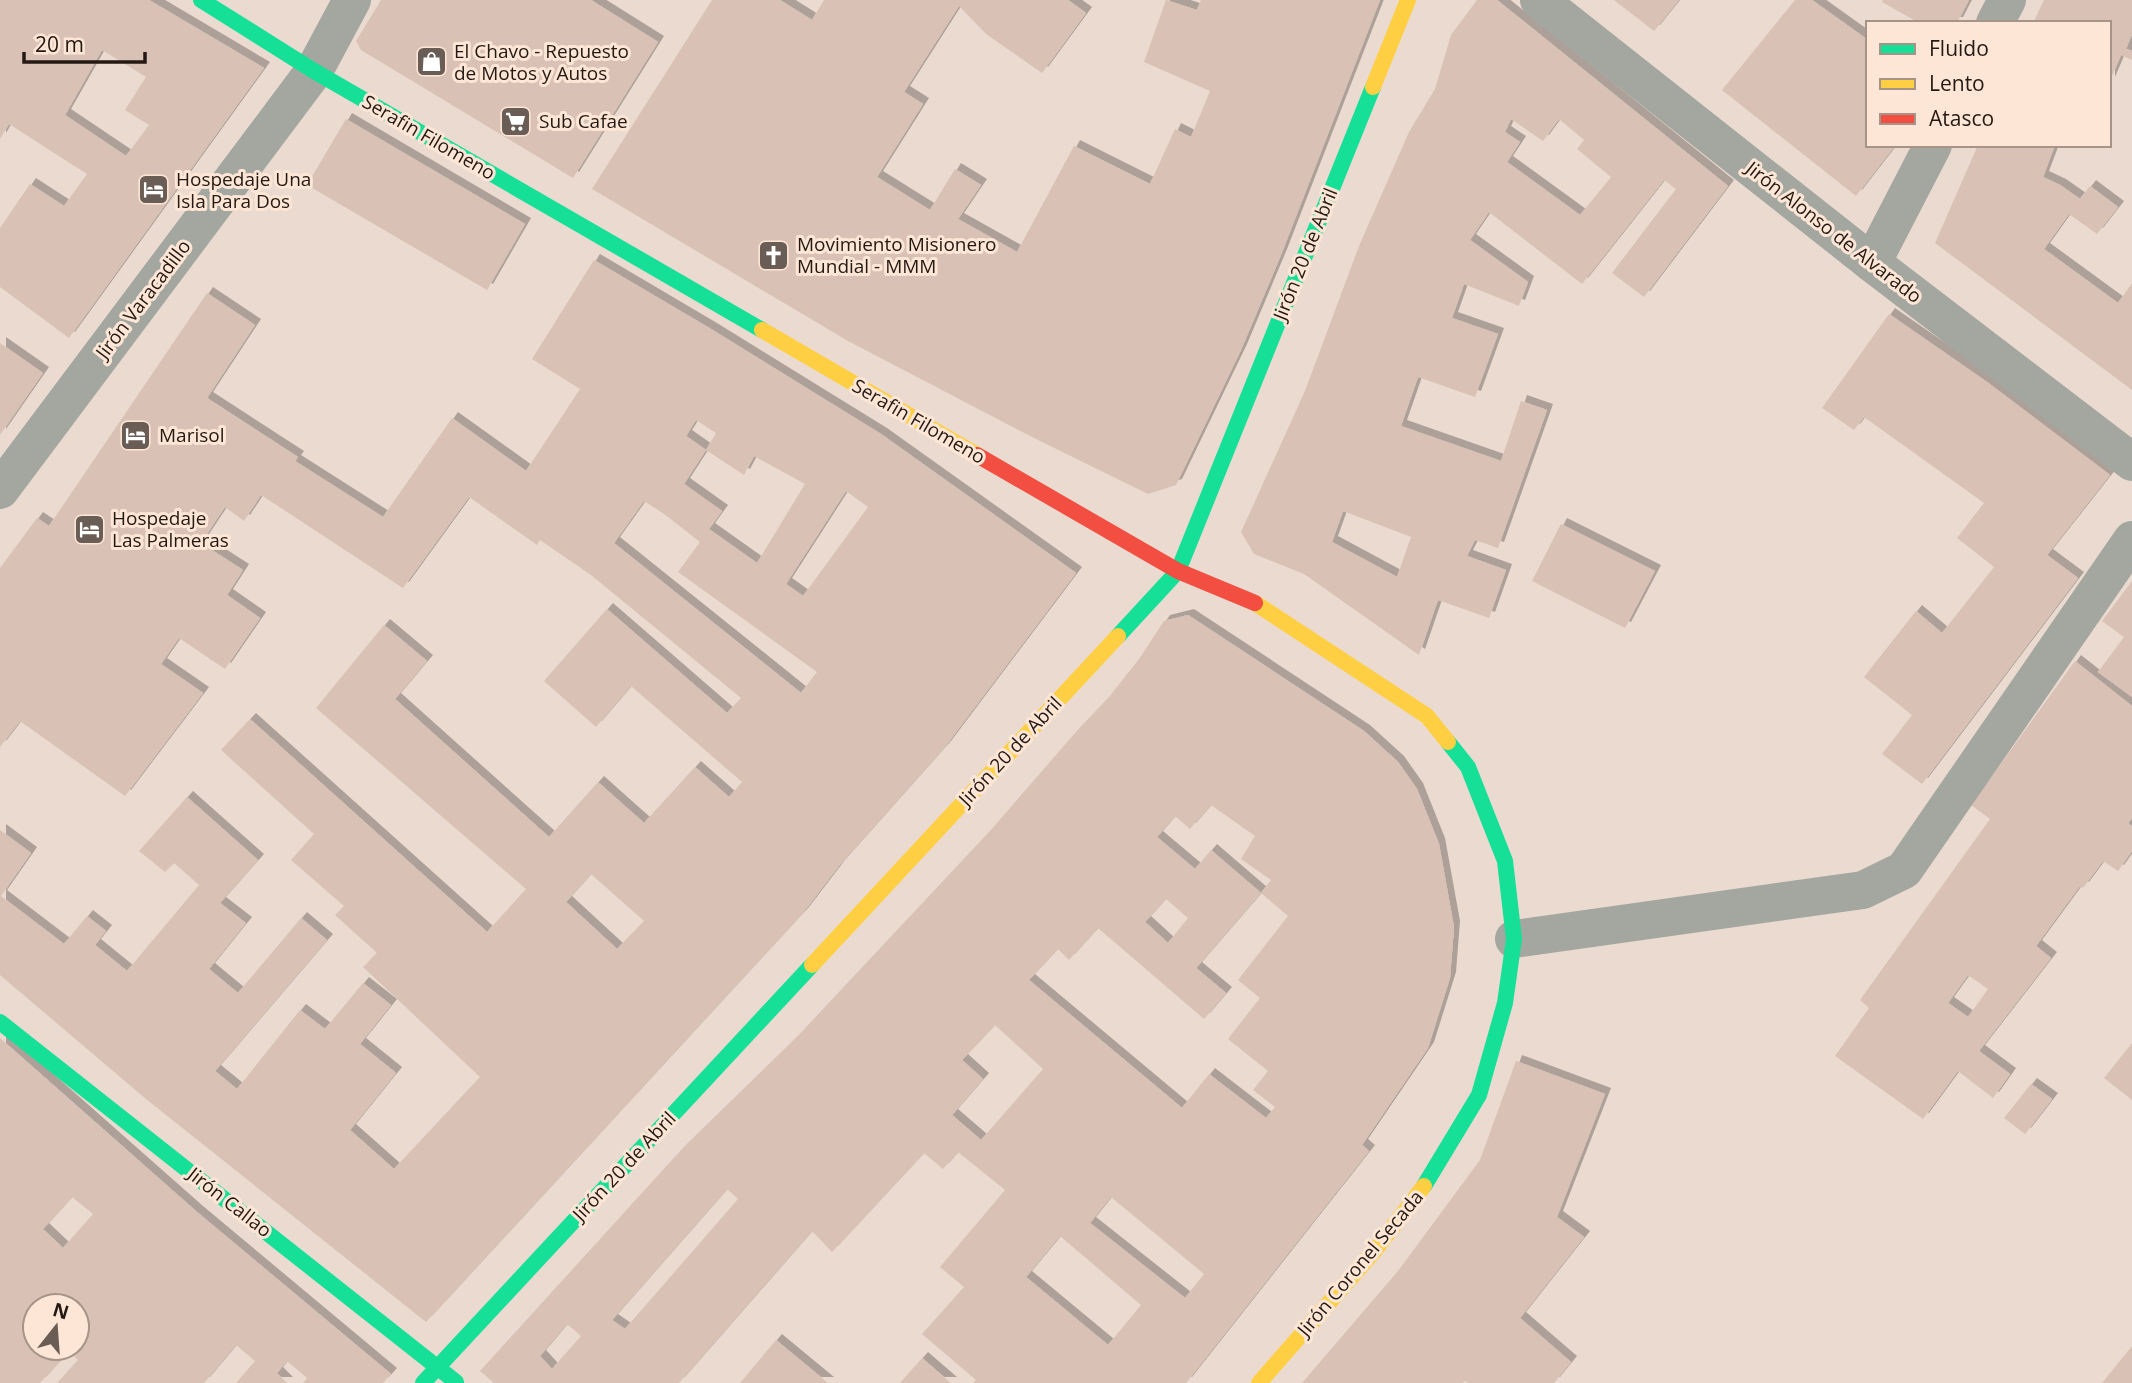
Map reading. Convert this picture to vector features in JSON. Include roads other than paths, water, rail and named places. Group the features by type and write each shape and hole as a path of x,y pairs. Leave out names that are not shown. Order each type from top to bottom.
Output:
{"main road":[{"name":"Serafin Filomeno","path":"201,0 314,71 1178,571 1257,604 1427,716 1468,767 1490,820 1505,861 1514,939"},
{"name":"Jirón 20 de Abril","path":"423,1383 1178,571 1408,0"},
{"name":"Jirón Coronel Secada","path":"1259,1383 1376,1249 1415,1199 1479,1095 1505,1003 1514,939"},
{"name":"Jirón Callao","path":"0,1022 458,1383"}],"street":[{"name":"Jirón Varacadillo","path":"0,490 314,71 352,0"},
{"name":"Jirón Alonso de Alvarado","path":"1539,0 1872,263 2132,462"},
{"path":"1996,21 2007,0"},
{"path":"1872,263 1932,147"},
{"path":"1514,939 1863,890 1904,870 2132,540"}],"place":[{"name":"El Chavo - Repuesto de Motos y Autos","path":"431,62"},
{"name":"Sub Cafae","path":"516,121"},
{"name":"Hospedaje Una Isla Para Dos","path":"153,190"},
{"name":"Movimiento Misionero Mundial - MMM","path":"774,255"},
{"name":"Marisol","path":"136,435"},
{"name":"Hospedaje Las Palmeras","path":"89,529"}]}
